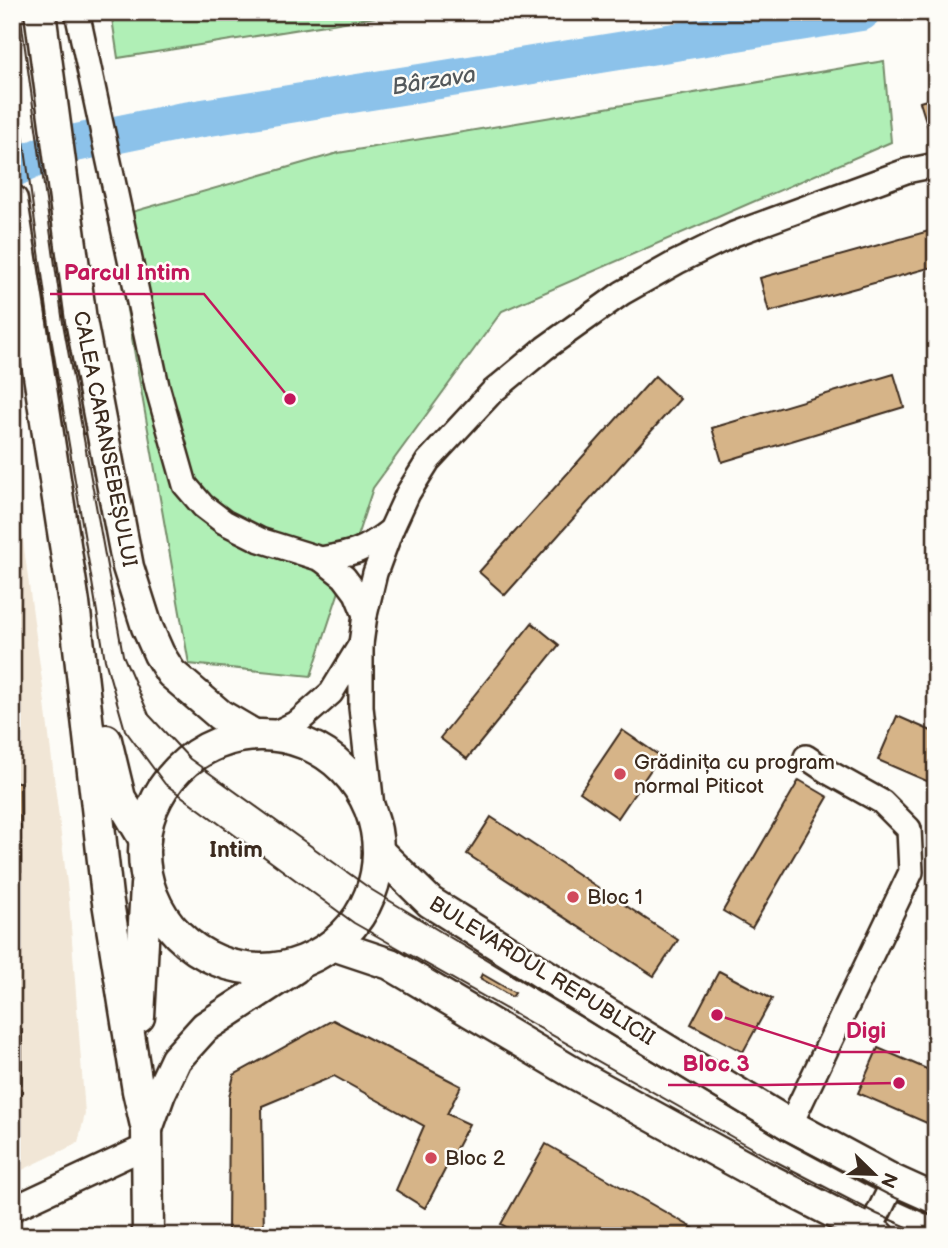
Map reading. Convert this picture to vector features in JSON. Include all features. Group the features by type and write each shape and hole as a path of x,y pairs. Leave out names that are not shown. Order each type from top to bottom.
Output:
{"main road":[{"name":"CALEA CARANSEBEȘULUI","path":"40,12 81,320 128,567 146,627 172,673 220,715 263,735"},
{"path":"12,200 74,603 107,896 147,1138 148,1236"},
{"path":"74,603 120,798 145,857 158,907 178,935 206,956 238,968 273,969 307,960"},
{"path":"136,1077 145,857 152,811 166,784 177,771 210,747 231,738 263,735 305,743 334,760 358,785 373,816 379,852 372,890 365,908 333,945 205,1027 176,1059 160,1093 147,1138"},
{"name":"BULEVARDUL REPUBLICII","path":"379,852 430,902 790,1125 894,1181 936,1200"},
{"path":"107,896 145,857"},
{"path":"333,945 390,964 572,1072 872,1234"}],"street":[{"path":"77,12 157,386 185,485 203,506 224,522 260,540 321,559 344,577 356,593 365,615"},
{"path":"373,816 361,707 361,644 365,615 375,573 391,530 408,493 428,461 492,392 545,348 622,293 734,234 906,171 936,165"},
{"path":"321,559 351,554 370,546 391,530"},
{"path":"263,735 298,722 331,693 361,644"},
{"path":"790,1125 911,872 909,829 882,802 806,757"},
{"path":"12,1209 147,1138"},
{"path":"872,1234 894,1181"}],"shaded area":[{"path":"12,460 69,900 85,1114 78,1143 12,1175"}],"green space":[{"path":"111,12 407,12 118,58"},
{"path":"884,61 891,142 502,311 373,488 311,676 189,664 111,218 338,153"}],"building":[{"path":"936,97 936,136 931,137 920,102"},
{"path":"936,229 936,266 769,312 760,278"},
{"path":"894,374 904,407 722,462 712,428"},
{"path":"655,376 680,399 505,595 479,572"},
{"path":"12,532 14,628 12,628"},
{"path":"532,623 559,645 467,759 440,738"},
{"path":"897,716 936,733 936,785 878,760"},
{"name":"Grădinița cu program normal Piticot","path":"622,730 660,756 618,818 580,792"},
{"path":"799,780 828,797 752,928 723,911"},
{"path":"12,782 20,782 21,872 12,872"},
{"name":"Bloc 1","path":"491,817 678,940 654,976 467,854"},
{"path":"719,971 772,999 743,1052 691,1024"},
{"path":"482,974 515,993 512,997 480,978"},
{"name":"Bloc 2","path":"333,1020 461,1086 447,1114 469,1124 425,1208 396,1190 424,1126 334,1076 262,1106 264,1236 228,1236 229,1097 234,1075"},
{"path":"22,1030 22,1094 12,1094 12,1031"},
{"path":"878,1048 936,1073 936,1127 858,1093"},
{"path":"546,1144 707,1236 522,1236 501,1224"}],"waterway":[{"name":"Bârzava","path":"12,169 66,145 178,122 861,12"}],"tram line":[{"path":"20,12 63,323 123,655 149,715 190,759 372,890 782,1139 887,1194 936,1216"},
{"path":"12,54 49,325 105,660 125,730 165,784 354,923 771,1159 877,1214 928,1236"}],"place":[{"name":"Parcul Intim","path":"290,399"},
{"name":"Grădinița cu program normal Piticot","path":"620,774"},
{"name":"Bloc 1","path":"573,897"},
{"name":"Digi","path":"717,1015"},
{"name":"Bloc 3","path":"899,1083"},
{"name":"Bloc 2","path":"431,1158"}],"district":[{"name":"Intim","path":"236,850"}]}
